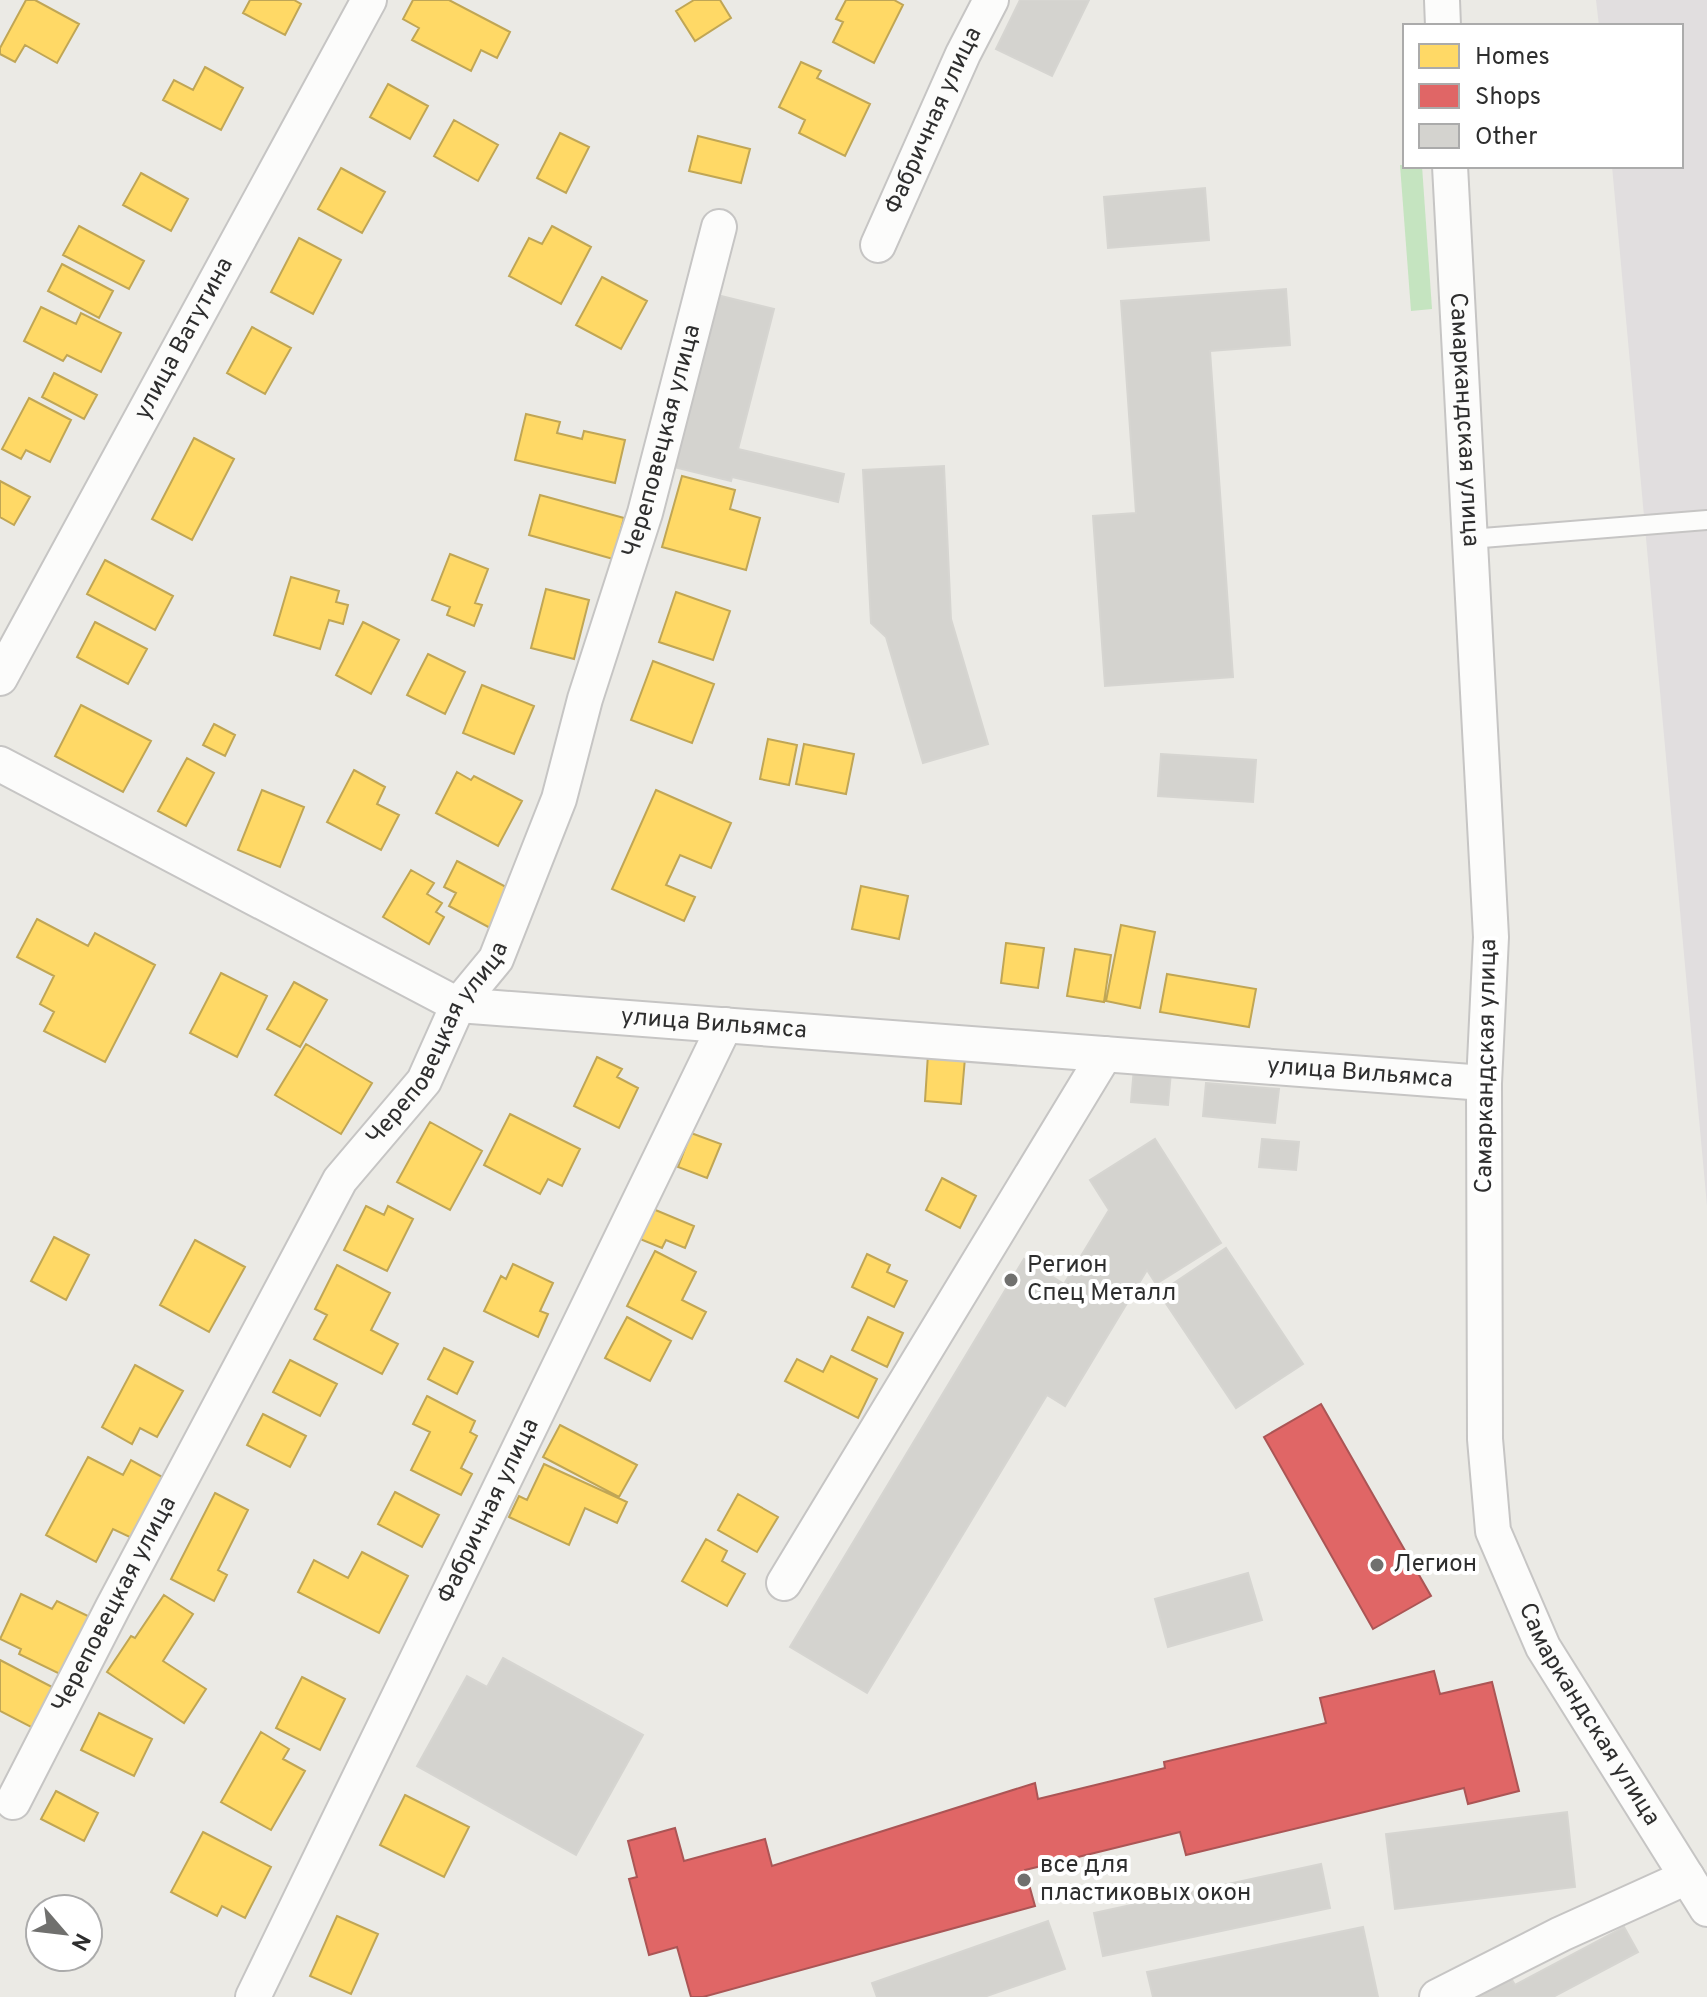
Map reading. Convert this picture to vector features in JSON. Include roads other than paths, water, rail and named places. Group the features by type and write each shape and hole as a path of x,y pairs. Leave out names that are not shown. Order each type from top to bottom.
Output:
{"street":[{"name":"улица Ватутина","path":"0,678 369,0"},
{"name":"Фабричная улица","path":"878,245 963,54 991,0"},
{"path":"1442,0 1443,24"},
{"name":"Самаркандская улица","path":"1450,168 1491,937 1484,1083 1485,1439 1493,1531 1543,1647 1707,1909"},
{"name":"Череповецкая улица","path":"13,1802 340,1180 424,1081 458,1005 496,959 559,799 585,699 645,513 719,227"},
{"name":"улица Вильямса","path":"0,764 458,1005 1484,1083"},
{"name":"Фабричная улица","path":"253,1997 725,1025"},
{"path":"784,1583 1105,1054"},
{"path":"1437,1997 1561,1934 1687,1877"}],"lane":[{"path":"1470,539 1707,520"}],"place":[{"name":"Регион Спец Металл","path":"1011,1280"},
{"name":"Легион","path":"1377,1565"},
{"name":"все для пластиковых окон","path":"1024,1880"}]}
